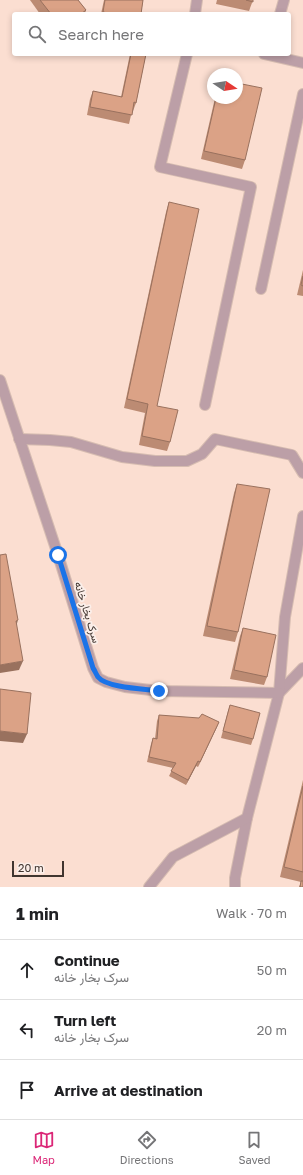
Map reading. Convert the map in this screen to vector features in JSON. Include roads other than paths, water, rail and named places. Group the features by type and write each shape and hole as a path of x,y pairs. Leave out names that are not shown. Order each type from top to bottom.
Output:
{"street":[{"path":"195,12 197,0"},
{"path":"281,12 284,0"},
{"path":"187,56 160,167 251,187 205,405"},
{"path":"275,56 303,63"},
{"path":"261,288 303,94"},
{"name":"سرک بخار خانه","path":"0,380 58,555 93,668 98,678 106,682 125,687 159,691 279,693"},
{"path":"19,439 71,442 122,457 155,462 187,461 202,454 215,439 292,455 303,473"},
{"path":"235,887 235,878 247,818 279,693 285,617 303,516"},
{"path":"279,693 303,668"},
{"path":"149,887 173,857 247,818"}]}
